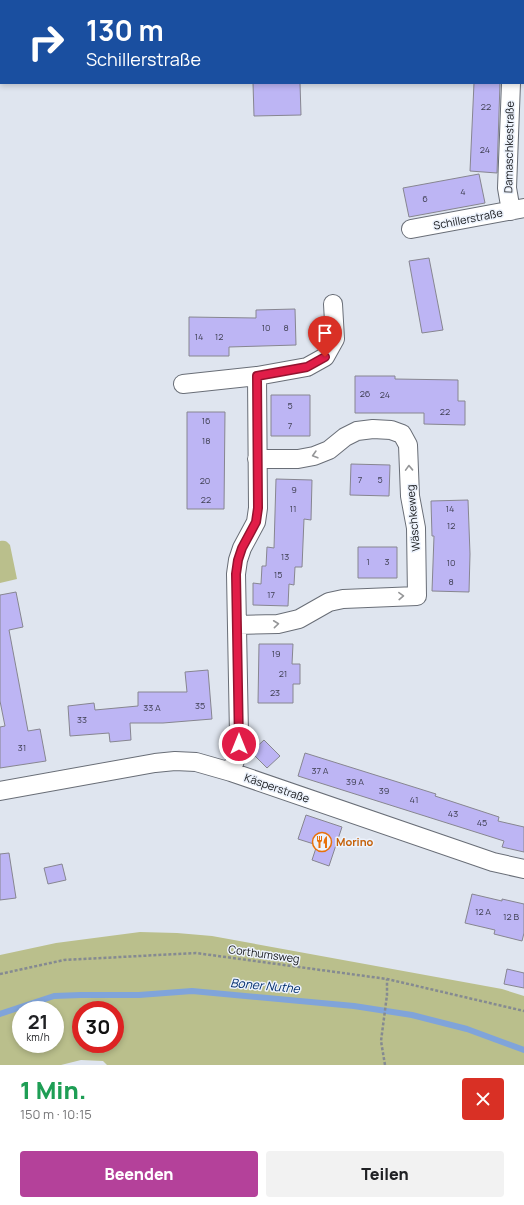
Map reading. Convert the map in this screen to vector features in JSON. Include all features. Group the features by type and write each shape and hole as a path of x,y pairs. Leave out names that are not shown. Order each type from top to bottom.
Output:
{"street":[{"name":"Damaschkestraße","path":"511,84 507,188 517,210"},
{"name":"Schillerstraße","path":"411,229 517,210"},
{"path":"183,384 257,376 307,367 325,357 335,339 333,304"},
{"path":"231,772 238,752 239,740 236,574 242,548 256,522 258,508 257,376"},
{"name":"Wäschkeweg","path":"238,625 278,624 299,619 329,602 343,599 417,596 416,528 410,496 408,445 402,434 391,430 379,429 357,431 345,437 329,450 314,456 298,459 257,459"},
{"name":"Käsperstraße","path":"0,791 155,763 175,761 196,762 231,772 493,862 524,869"}],"path":[{"name":"Corthumsweg","path":"0,974 64,960 196,953 387,979 524,1011"},
{"path":"385,1065 381,1041 387,995 387,979"}],"green space":[{"path":"0,541 6,541 10,545 17,579 0,583"},
{"path":"140,932 177,933 212,936 502,989 524,996 524,1065 107,1065 103,1061 81,1060 61,1065 0,1065 0,955 56,943"}],"building":[{"path":"253,84 300,84 301,115 254,116"},
{"path":"474,84 500,84 497,173 470,171"},
{"path":"479,174 485,203 409,217 403,188"},
{"path":"429,258 443,330 422,333 409,261"},
{"path":"295,309 296,345 229,347 229,356 189,356 189,317 256,318 256,310"},
{"path":"355,376 395,376 395,379 458,380 458,401 465,401 465,425 424,424 424,413 355,413"},
{"path":"271,395 310,395 310,436 271,436"},
{"path":"187,412 225,412 224,509 187,509"},
{"path":"351,464 390,465 389,496 350,495"},
{"path":"276,479 312,480 311,520 304,519 302,567 295,567 294,585 289,584 288,606 253,605 253,583 261,584 262,566 266,566 267,547 274,548"},
{"path":"468,500 470,554 469,592 432,591 434,536 432,536 431,501"},
{"path":"358,547 397,547 397,578 358,578"},
{"path":"16,592 23,627 9,630 28,731 40,729 46,761 0,768 0,727 5,726 0,701 0,595"},
{"path":"259,644 293,644 292,664 300,664 300,684 293,684 293,703 258,703"},
{"path":"208,670 212,719 163,723 130,723 131,740 110,742 109,733 70,736 68,706 94,703 95,710 138,706 138,692 187,692 185,672"},
{"path":"264,740 280,756 267,768 251,752"},
{"path":"305,753 436,794 435,796 499,817 498,821 524,827 524,852 502,847 504,841 298,776"},
{"name":"Morino","path":"306,815 342,827 329,866 312,860 317,845 298,839"},
{"path":"9,853 16,898 0,900 0,854"},
{"path":"62,864 66,880 48,884 44,868"},
{"path":"472,894 502,901 502,899 524,904 524,933 522,941 494,934 495,930 465,923"},
{"path":"507,969 524,973 524,988 504,984"}],"waterway":[{"name":"Boner Nuthe","path":"0,1014 54,996 139,995 192,991 354,1006 412,1015 467,1029 524,1050"}],"place":[{"name":"Morino","path":"322,842"}],"route":[{"path":"239,744 236,574 238,560 242,548 256,522 258,508 257,376 307,367 325,357"}]}
